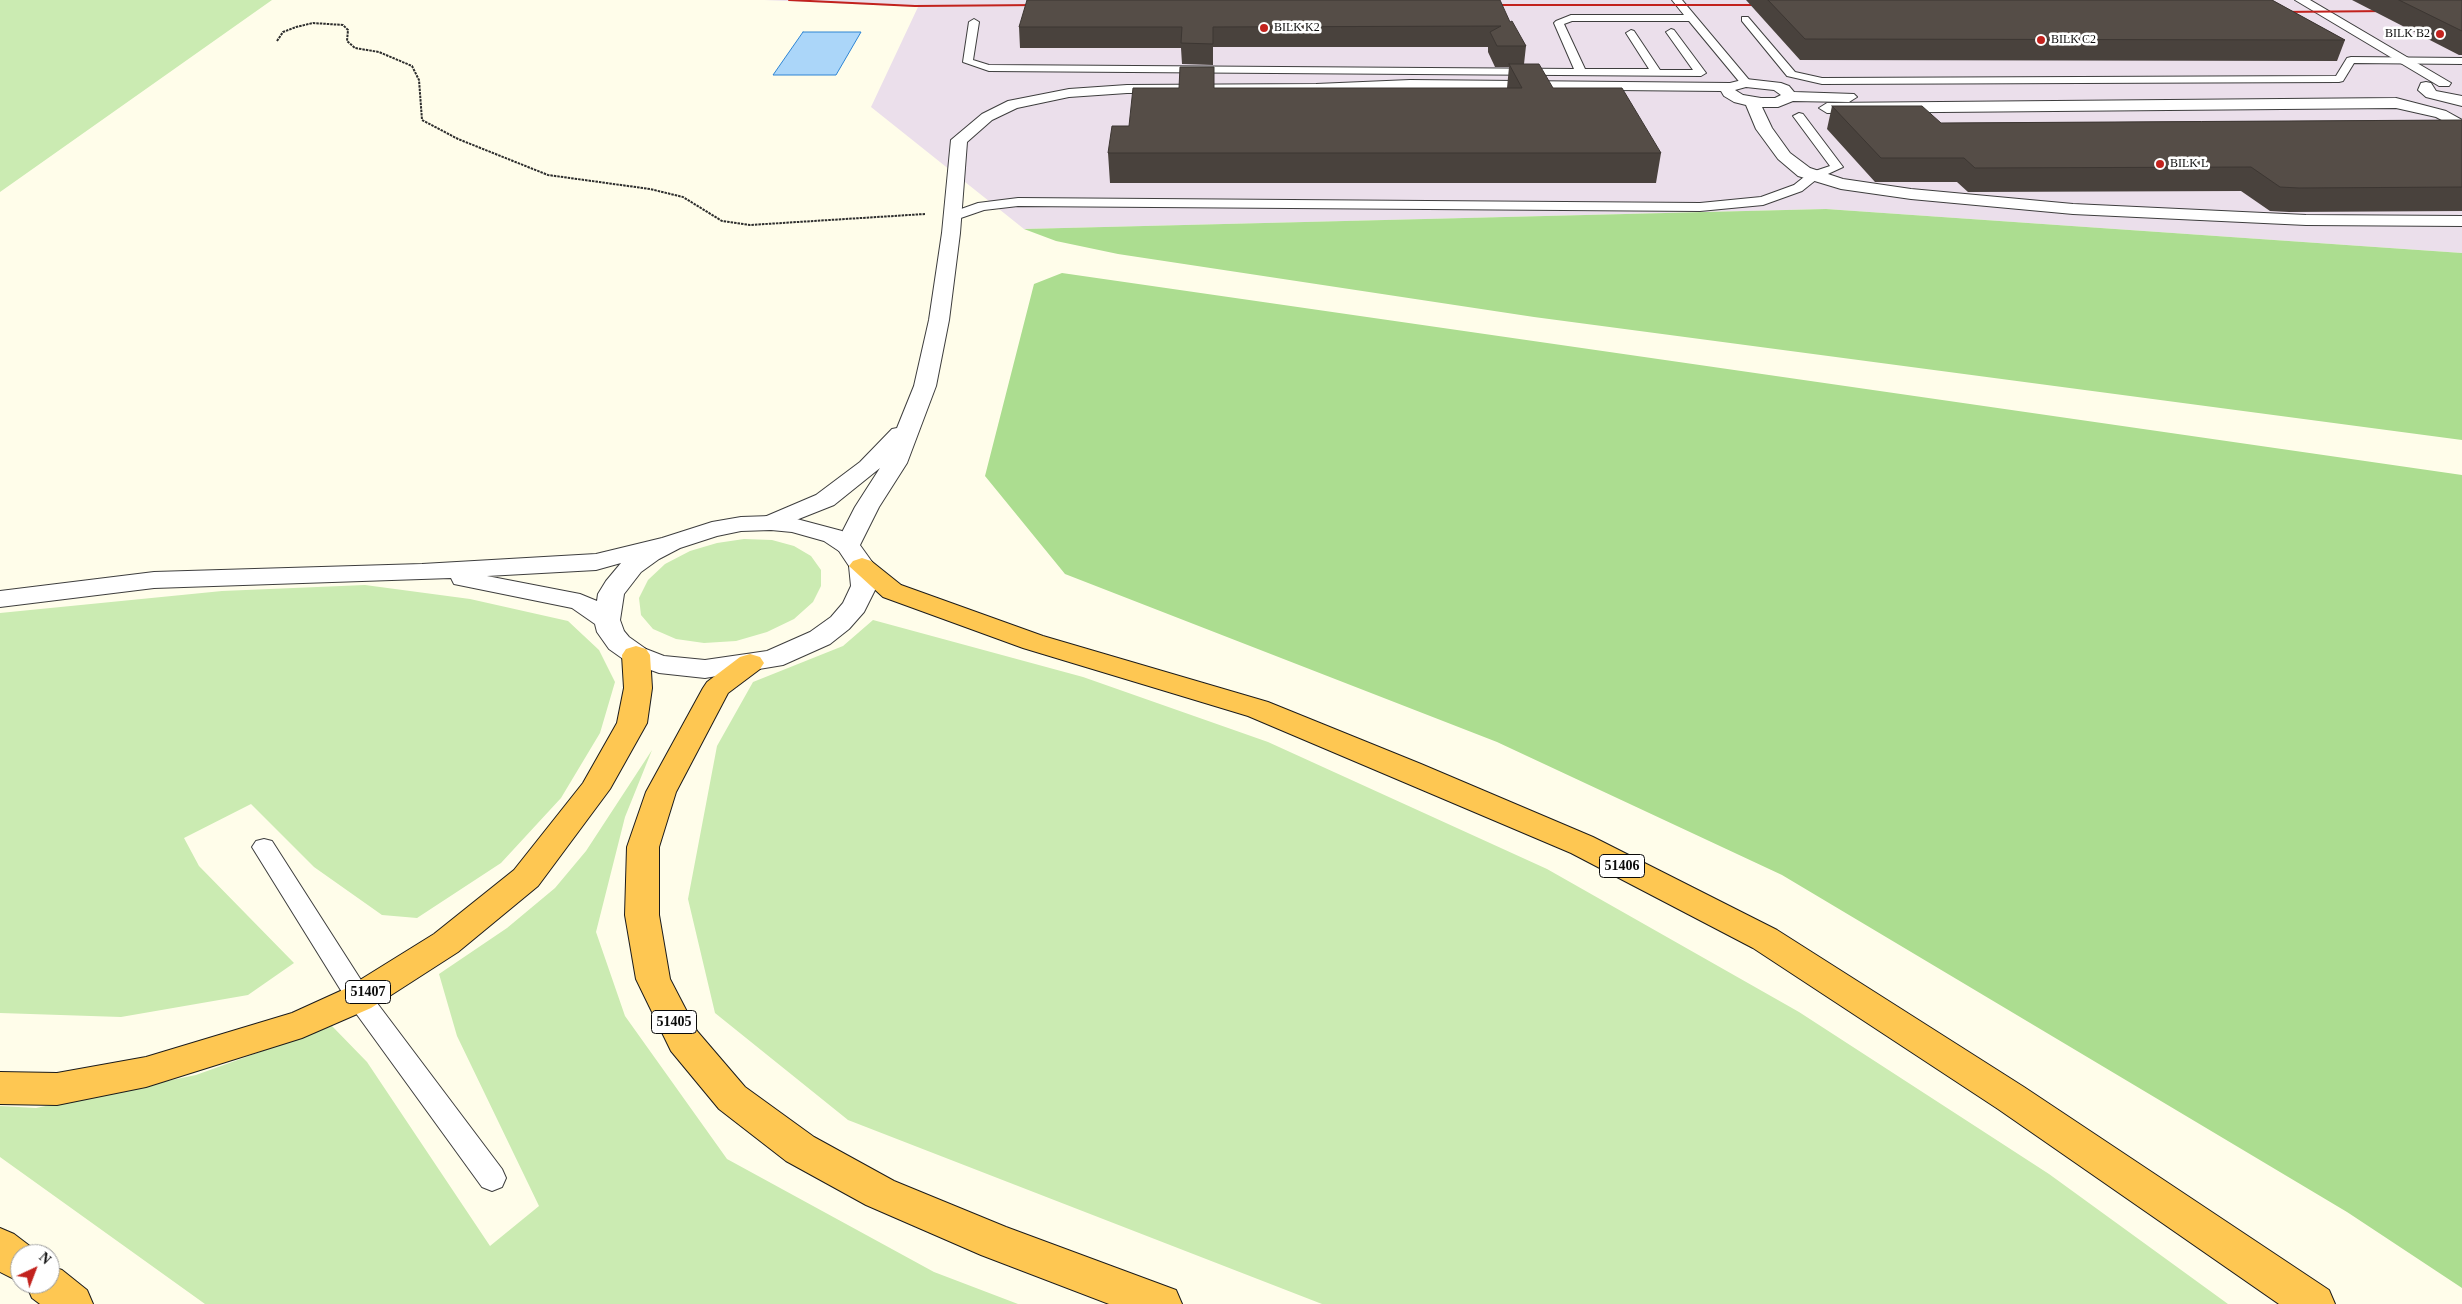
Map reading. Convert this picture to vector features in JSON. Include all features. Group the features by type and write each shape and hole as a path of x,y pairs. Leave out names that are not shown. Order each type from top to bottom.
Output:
{"highway":[{"name":"51406","path":"855,556 892,591 1033,642 1258,709 1410,771 1591,849 1765,939 2010,1098 2314,1304"},
{"name":"51407","path":"0,1088 57,1089 146,1072 302,1024 359,998 446,943 526,878 594,789 632,723 638,688 636,655"},
{"name":"51405","path":"750,663 717,688 660,792 643,847 642,915 653,979 684,1040 732,1098 800,1149 880,1193 995,1242 1161,1304"},
{"path":"0,1247 10,1255"},
{"path":"60,1294 72,1304"}],"street":[{"path":"422,572 580,602 607,620 611,632 620,643 636,655 659,664 681,668 705,670 773,659 798,650 820,638 840,623 855,606 864,586 855,556 867,507 895,463 925,386 939,320 957,173 974,142 1002,122 1029,112 1084,102 1129,99 1314,99 1732,92 1752,102 1770,103 1787,98 2310,97 2414,90 2432,84 2450,84 2404,60 2301,0"},
{"path":"1732,92 1746,83 1776,86 1784,89 1787,98"},
{"path":"2414,90 2462,102"},
{"path":"1774,141 1772,124 1777,108 1787,98"},
{"path":"1752,102 1764,129 1784,156 1804,172 1841,184 1911,194 2073,209 2306,220 2462,221"},
{"path":"1827,108 2396,103 2441,114 2462,126"},
{"path":"771,523 825,500 868,467 908,426"},
{"name":"51406","path":"607,620 611,594 619,581 644,559 671,543 712,529 741,524 771,523 814,529 833,536 855,556"},
{"path":"0,599 154,580 422,572 596,562 671,543"}],"lane":[{"path":"1677,0 1746,83"},
{"path":"1581,72 1559,23 1571,18 1692,18"},
{"path":"1745,19 1791,74 1822,81 2339,79 2351,60 2462,61"},
{"path":"974,22 968,62 989,68 1701,73 1671,32"},
{"path":"1631,33 1656,72"},
{"path":"953,215 982,206 1018,202 1700,206 1763,201 1798,188 1813,176 1837,167 1799,116"},
{"path":"264,847 359,998 492,1178"}],"path":[{"path":"277,41 283,32 296,27 313,23 343,25 348,30 347,41 356,48 379,52 412,66 419,80 422,120 458,139 548,175 650,190 683,197 722,220 750,225 953,215"}],"shaded area":[{"path":"764,0 2462,0 2462,253 1826,209 1024,229 871,107 918,7"}],"green space":[{"path":"0,0 272,0 0,192"},
{"path":"1826,209 2462,253 2462,440 1534,317 1118,254 1056,241 1024,229"},
{"path":"1062,273 2462,475 2462,1288 2347,1212 1782,875 1497,742 1065,574 985,476 1034,284"},
{"path":"744,539 772,540 794,546 811,556 821,570 821,586 813,602 794,619 767,632 736,641 704,643 676,639 653,629 641,615 639,598 648,580 665,564 690,551 717,543"},
{"path":"365,585 470,599 568,621 599,650 615,682 600,733 561,798 501,863 417,918 382,915 314,867 251,804 184,838 199,866 294,963 248,995 121,1017 0,1013 0,613 222,591"},
{"path":"873,620 1083,677 1268,742 1547,869 1799,1012 2049,1174 2228,1304 1322,1304 848,1120 715,1013 688,899 717,746 753,682 843,646"},
{"path":"652,750 625,817 596,932 625,1016 727,1159 934,1272 1018,1304 205,1304 0,1157 0,1106 36,1108 196,1075 332,1026 367,1062 490,1246 539,1206 457,1036 439,974 507,928 555,888 586,851"}],"water":[{"path":"803,32 861,32 836,75 773,75"}],"building":[{"path":"1027,0 1500,0 1510,22 1512,21 1526,46 1497,46 1490,32 1501,26 1213,27 1213,44 1181,43 1182,27 1019,27"},
{"path":"1768,0 2272,0 2345,40 1805,39"},
{"path":"2399,0 2462,0 2462,31"},
{"path":"1509,64 1539,64 1553,88 1622,88 1661,153 1108,153 1112,126 1129,126 1133,88 1179,88 1180,67 1214,67 1214,88 1522,88"},
{"path":"1832,106 1922,106 1941,123 2462,120 2462,187 2280,187 2251,167 1975,168 1964,158 1881,158"}],"railway":[{"path":"789,0 915,6 1039,5"},
{"path":"1489,5 1764,5"},
{"path":"2280,12 2388,11"}],"place":[{"name":"BILK K2","path":"1264,28"},
{"name":"BILK B2","path":"2440,34"},
{"name":"BILK C2","path":"2041,40"},
{"name":"BILK L","path":"2160,164"}]}
